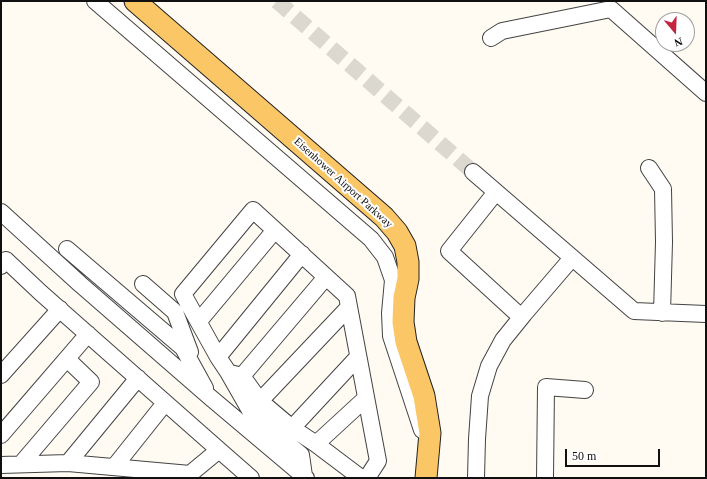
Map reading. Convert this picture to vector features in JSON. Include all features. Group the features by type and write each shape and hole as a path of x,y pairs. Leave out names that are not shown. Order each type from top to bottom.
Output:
{"main road":[{"name":"Eisenhower Airport Parkway","path":"135,1 384,217 397,232 405,246 408,262 408,279 404,298 403,322 408,349 424,396 430,433 426,478"}],"street":[{"path":"95,1 370,239 385,257 393,280 390,313 390,336 428,449"},
{"path":"491,38 502,31 611,9 706,93"},
{"path":"649,168 663,189 664,242 662,313"},
{"path":"473,172 634,312 706,314"},
{"path":"496,192 449,251 521,317"},
{"path":"361,478 292,428 260,401 218,357 183,294 253,210 347,296 378,461 367,478"},
{"path":"5,219 211,398 305,477"},
{"path":"199,321 275,230"},
{"path":"67,249 183,348 211,398"},
{"path":"218,357 302,254"},
{"path":"476,478 480,396 489,366 503,340 572,258"},
{"path":"1,266 6,260 251,478"},
{"path":"235,374 326,277"},
{"path":"143,284 176,312 198,374"},
{"path":"260,401 349,307"},
{"path":"1,375 60,309"},
{"path":"1,435 88,334"},
{"path":"292,428 358,357"},
{"path":"21,464 91,382 67,359"},
{"path":"235,374 252,414 301,455 305,477"},
{"path":"68,463 138,378"},
{"path":"545,478 546,387 585,390"},
{"path":"316,444 366,398"},
{"path":"114,467 166,403"},
{"path":"1,465 68,463 193,476 219,450"}],"tunnel":[{"path":"277,1 473,172"}]}
